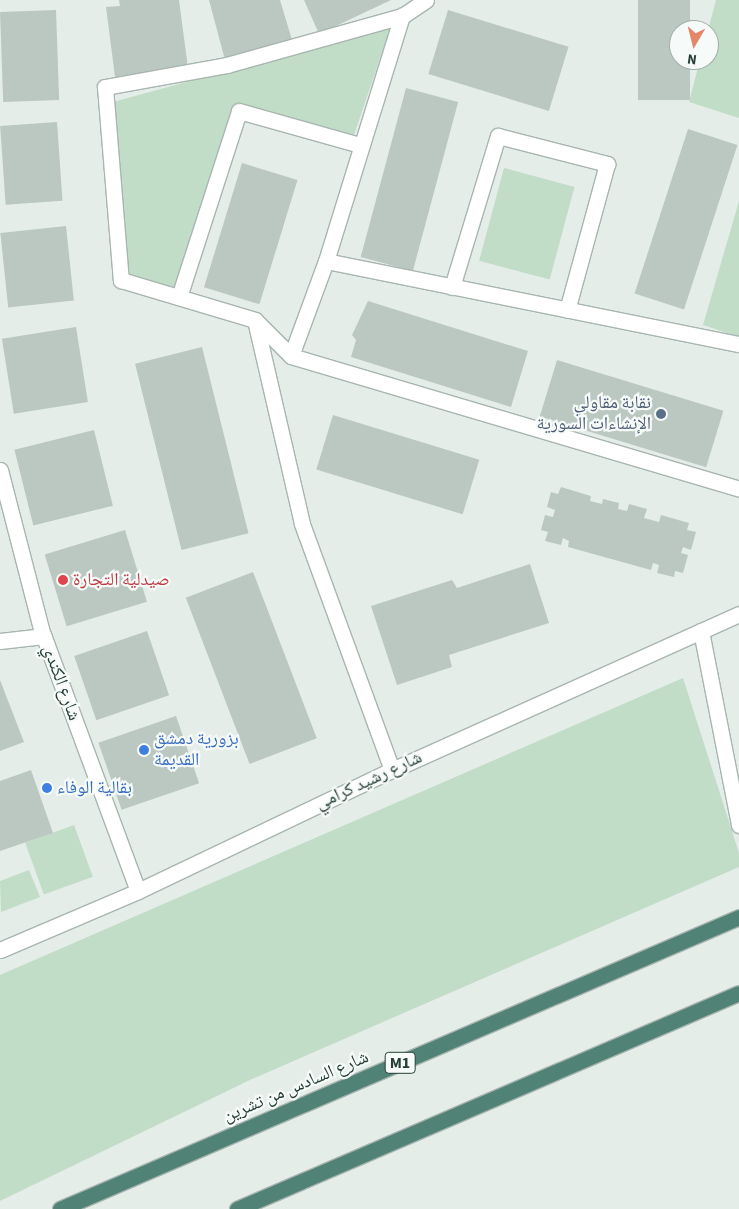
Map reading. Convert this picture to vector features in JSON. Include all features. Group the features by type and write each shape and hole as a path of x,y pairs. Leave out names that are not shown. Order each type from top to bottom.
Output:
{"highway":[{"name":"شارع السادس من تشرين","path":"60,1209 739,917"},
{"path":"236,1209 739,993"}],"street":[{"path":"426,0 402,16 227,65 105,87 121,280 254,320 291,356 739,489"},
{"path":"291,356 326,261 360,145 402,16"},
{"path":"179,297 239,111 360,145"},
{"path":"452,287 498,136 607,164 567,310"},
{"path":"326,261 739,344"},
{"path":"254,320 302,524 392,770"},
{"name":"شارع الكندي","path":"0,470 44,636 138,890"},
{"name":"شارع رشيد كرامي","path":"0,950 138,890 392,770 739,614"},
{"path":"701,631 739,825"},
{"path":"0,641 44,636"}],"green space":[{"path":"716,0 739,0 739,118 689,102 697,70 719,70 719,20 711,20"},
{"path":"391,26 354,135 234,104 174,288 128,275 113,102"},
{"path":"504,168 575,187 550,280 479,261"},
{"path":"739,201 739,337 703,325"},
{"path":"683,678 739,853 739,867 252,1079 0,1201 0,975"},
{"path":"74,825 93,877 44,894 25,843"},
{"path":"29,870 40,897 1,912 0,881"}],"building":[{"path":"119,0 179,0 188,68 115,77 106,7 120,6"},
{"path":"209,0 280,0 292,40 225,60"},
{"path":"304,0 391,0 319,34"},
{"path":"638,0 690,0 690,20 669,20 669,70 690,70 690,100 638,100"},
{"path":"56,10 59,100 3,102 0,12"},
{"path":"448,10 568,47 549,111 428,74"},
{"path":"406,88 458,102 413,271 361,257"},
{"path":"57,122 63,201 6,205 0,126"},
{"path":"688,129 737,145 684,310 635,294"},
{"path":"242,163 297,180 259,304 204,287"},
{"path":"66,226 74,301 8,307 0,233"},
{"path":"368,301 528,351 511,407 351,357 356,340 352,335"},
{"path":"76,327 88,402 14,414 2,339"},
{"path":"202,347 248,533 181,550 135,364"},
{"path":"557,360 723,411 706,467 540,416"},
{"path":"333,415 479,460 463,514 316,470"},
{"path":"94,430 113,506 33,526 14,450"},
{"path":"561,487 591,496 590,501 602,504 603,499 619,503 618,509 627,511 629,504 647,509 644,518 659,522 661,515 689,523 687,530 696,532 691,550 683,547 681,553 688,555 683,573 675,571 674,577 657,573 659,565 653,563 651,570 568,547 569,541 563,538 561,545 545,541 548,532 541,530 545,515 553,517 555,510 547,507 551,492 558,494"},
{"path":"125,530 147,602 67,626 45,555"},
{"path":"530,564 549,623 449,655 452,667 397,685 371,606 452,580 457,588"},
{"path":"253,572 317,738 250,764 186,598"},
{"path":"147,631 169,695 96,720 74,656"},
{"path":"0,680 24,742 0,751"},
{"path":"176,716 199,783 122,810 98,743"},
{"path":"31,770 53,833 0,851 0,781"}],"place":[{"name":"نقابة مقاولي الإنشاءات السورية","path":"661,414"},
{"name":"صيدلية التجارة","path":"63,580"},
{"name":"بزورية دمشق القديمة","path":"144,750"},
{"name":"بقالية الوفاء","path":"47,788"}]}
